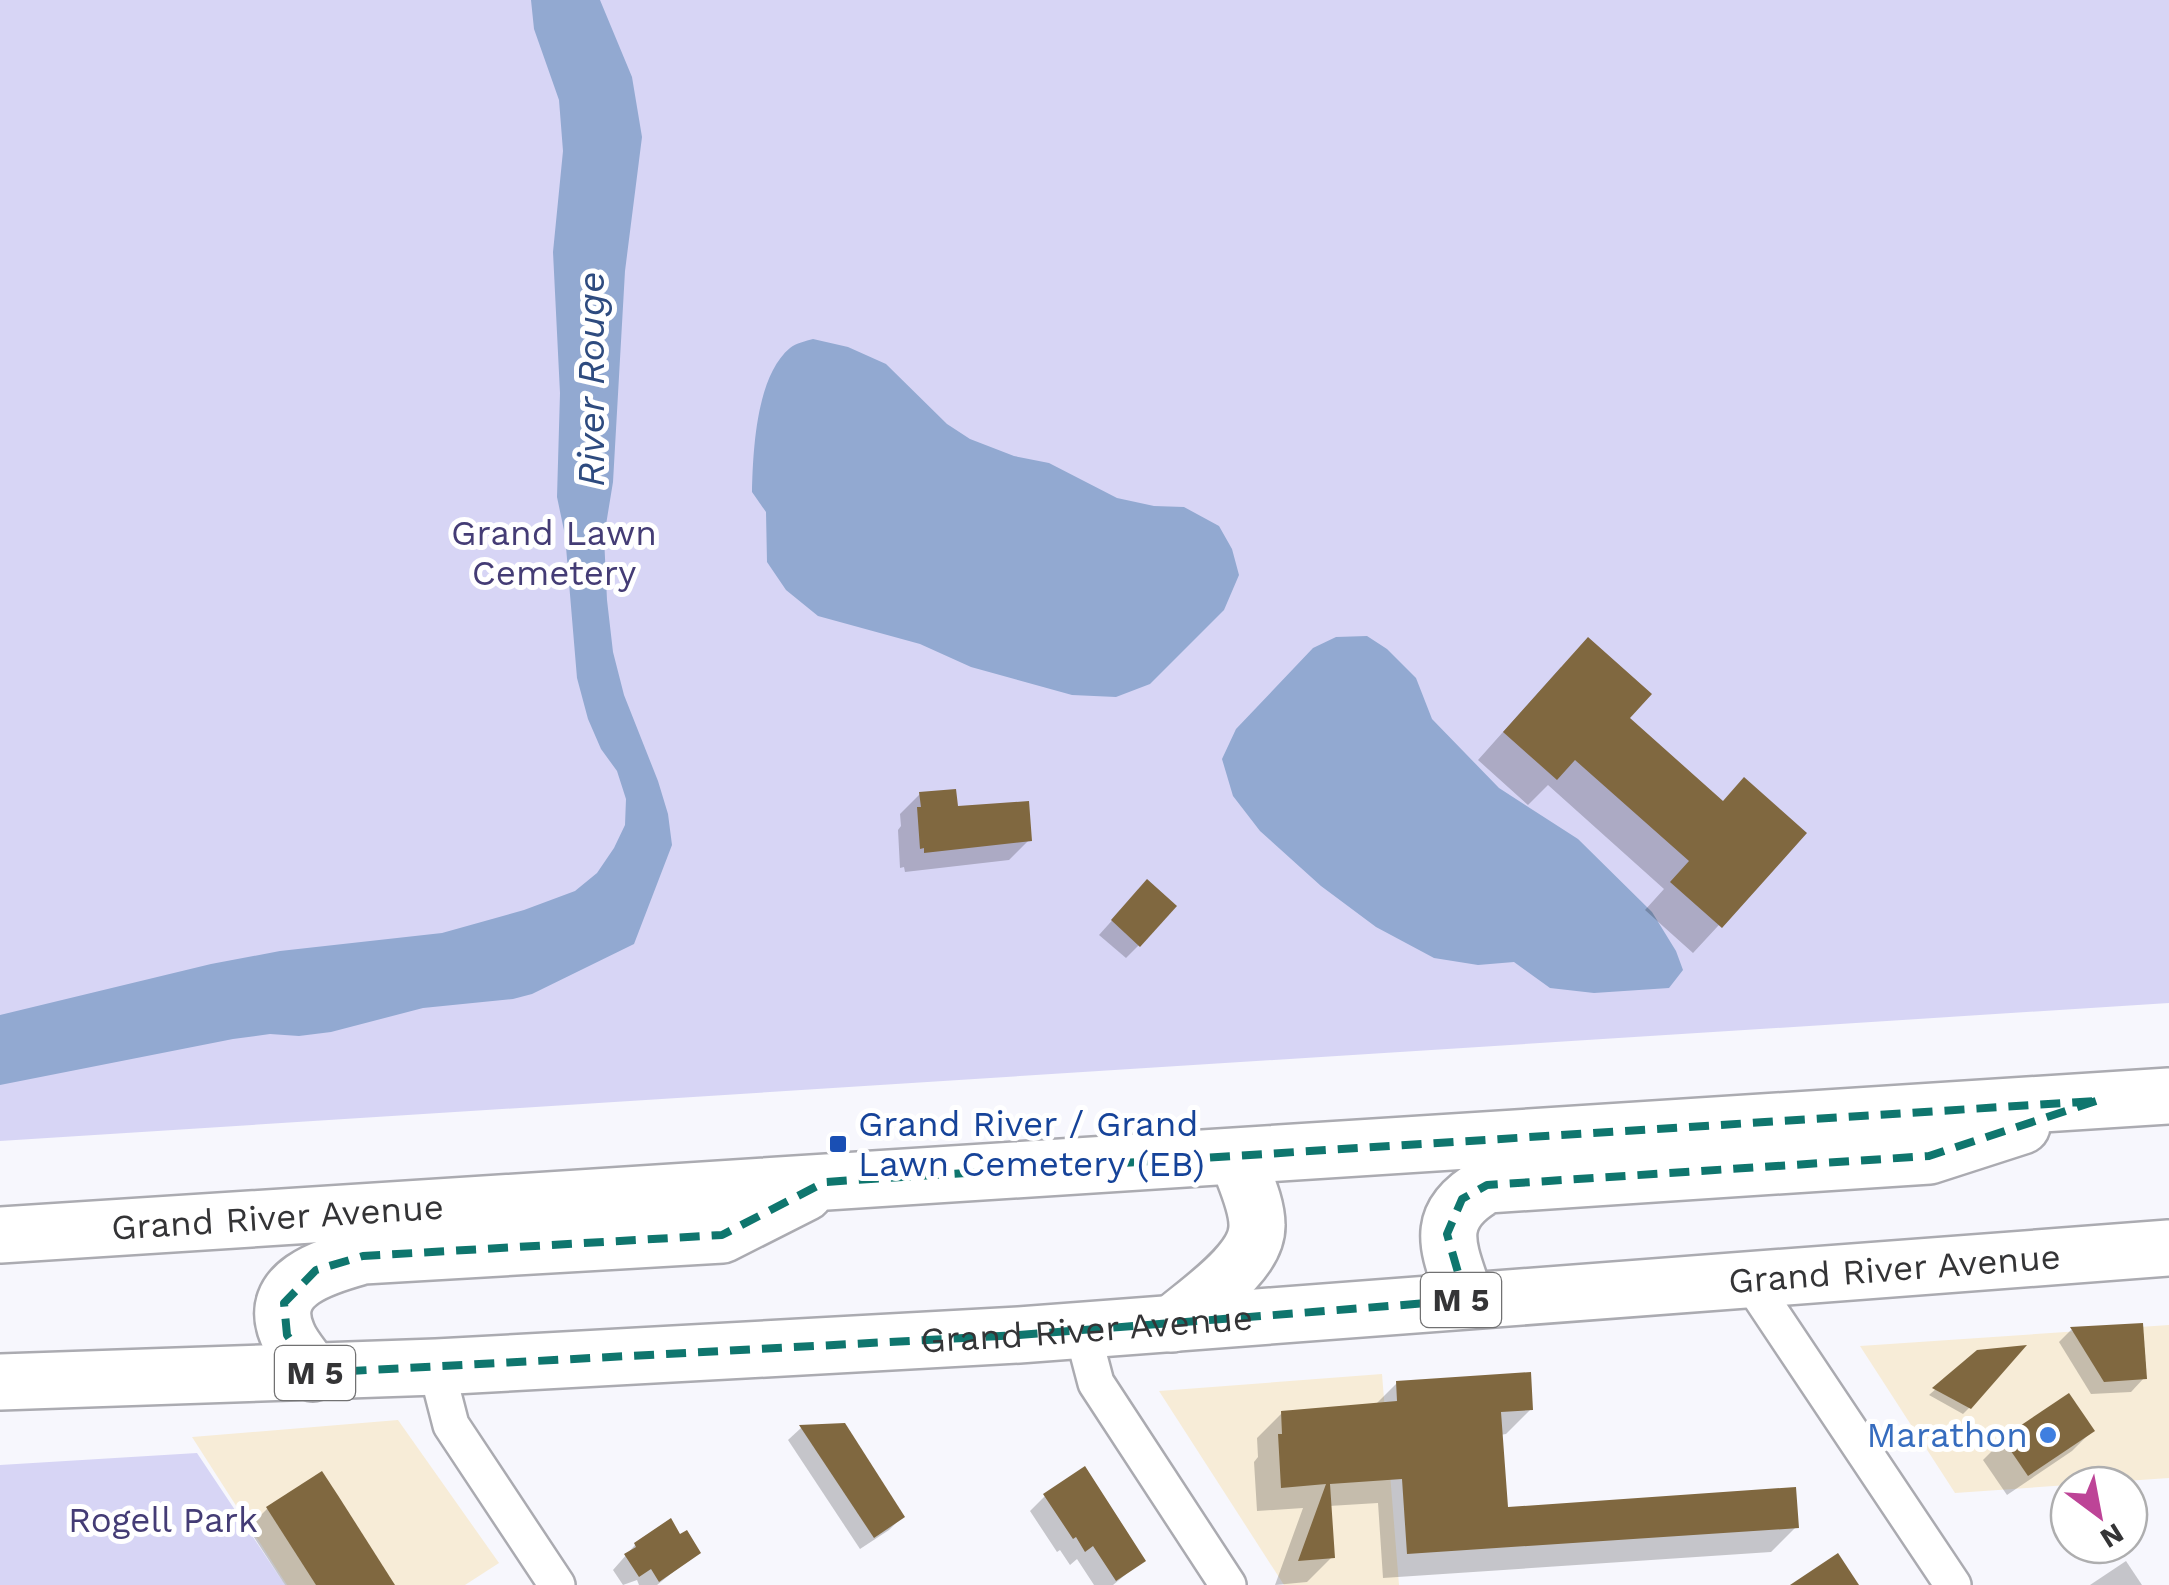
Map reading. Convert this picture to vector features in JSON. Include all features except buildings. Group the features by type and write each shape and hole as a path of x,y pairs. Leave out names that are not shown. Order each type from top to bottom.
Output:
{"main road":[{"name":"Grand River Avenue","path":"0,1235 2169,1096"},
{"path":"1466,1300 1447,1234 1462,1199 1486,1185 1928,1156 2096,1101"},
{"path":"1172,1324 1234,1270 1254,1243 1258,1225 1237,1157"},
{"path":"314,1373 287,1336 283,1318 284,1303 293,1286 316,1270 363,1256 722,1234 825,1182"},
{"name":"Grand River Avenue","path":"0,1382 436,1368 1082,1330 2169,1248"}],"street":[{"path":"1750,1281 1952,1585"},
{"path":"1082,1330 1096,1384 1228,1585"},
{"path":"436,1368 452,1425 556,1585"}],"highlighted area":[{"path":"2096,1101 1929,1156 1487,1185 1462,1199 1447,1234 1466,1300 1019,1335 313,1373 287,1335 284,1303 316,1270 363,1256 722,1235 825,1182"}],"shaded area":[{"path":"2169,1325 2169,1478 2149,1479 2149,1465 2049,1465 2049,1486 1955,1493 1860,1346"},
{"path":"1382,1374 1399,1585 1284,1585 1159,1391"},
{"path":"398,1420 499,1563 465,1585 287,1585 192,1437"}],"green space":[{"name":"Grand Lawn Cemetery","path":"0,0 2169,0 2169,1003 0,1141"},
{"name":"Rogell Park","path":"197,1453 285,1585 0,1585 0,1465"}],"water":[{"name":"River Rouge","path":"531,0 600,0 632,77 642,137 625,271 613,482 604,537 613,652 624,695 658,781 672,845 634,944 532,994 513,999 423,1008 331,1032 233,1039 0,1085 0,1015 280,951 442,933 575,891 597,873 614,848 625,825 626,799 617,771 601,749 588,719 577,678 565,535 557,497 560,393 553,252 563,151 559,100 534,29"},
{"path":"813,339 848,347 886,364 947,424 970,439 1014,456 1049,463 1117,498 1154,506 1184,507 1219,526 1232,549 1239,575 1224,610 1150,684 1116,697 1072,695 971,667 920,644 818,616 786,590 767,562 766,512 752,492 759,415 770,377 790,348"},
{"path":"1367,636 1387,649 1416,678 1432,719 1499,788 1578,839 1652,912 1683,970 1669,988 1594,993 1550,988 1514,962 1478,965 1434,958 1376,927 1321,886 1260,831 1233,796 1222,759 1236,729 1313,648 1336,637"}],"place":[{"name":"Grand River / Grand Lawn Cemetery (EB)","path":"838,1144"},
{"name":"Marathon","path":"2048,1435"}]}
